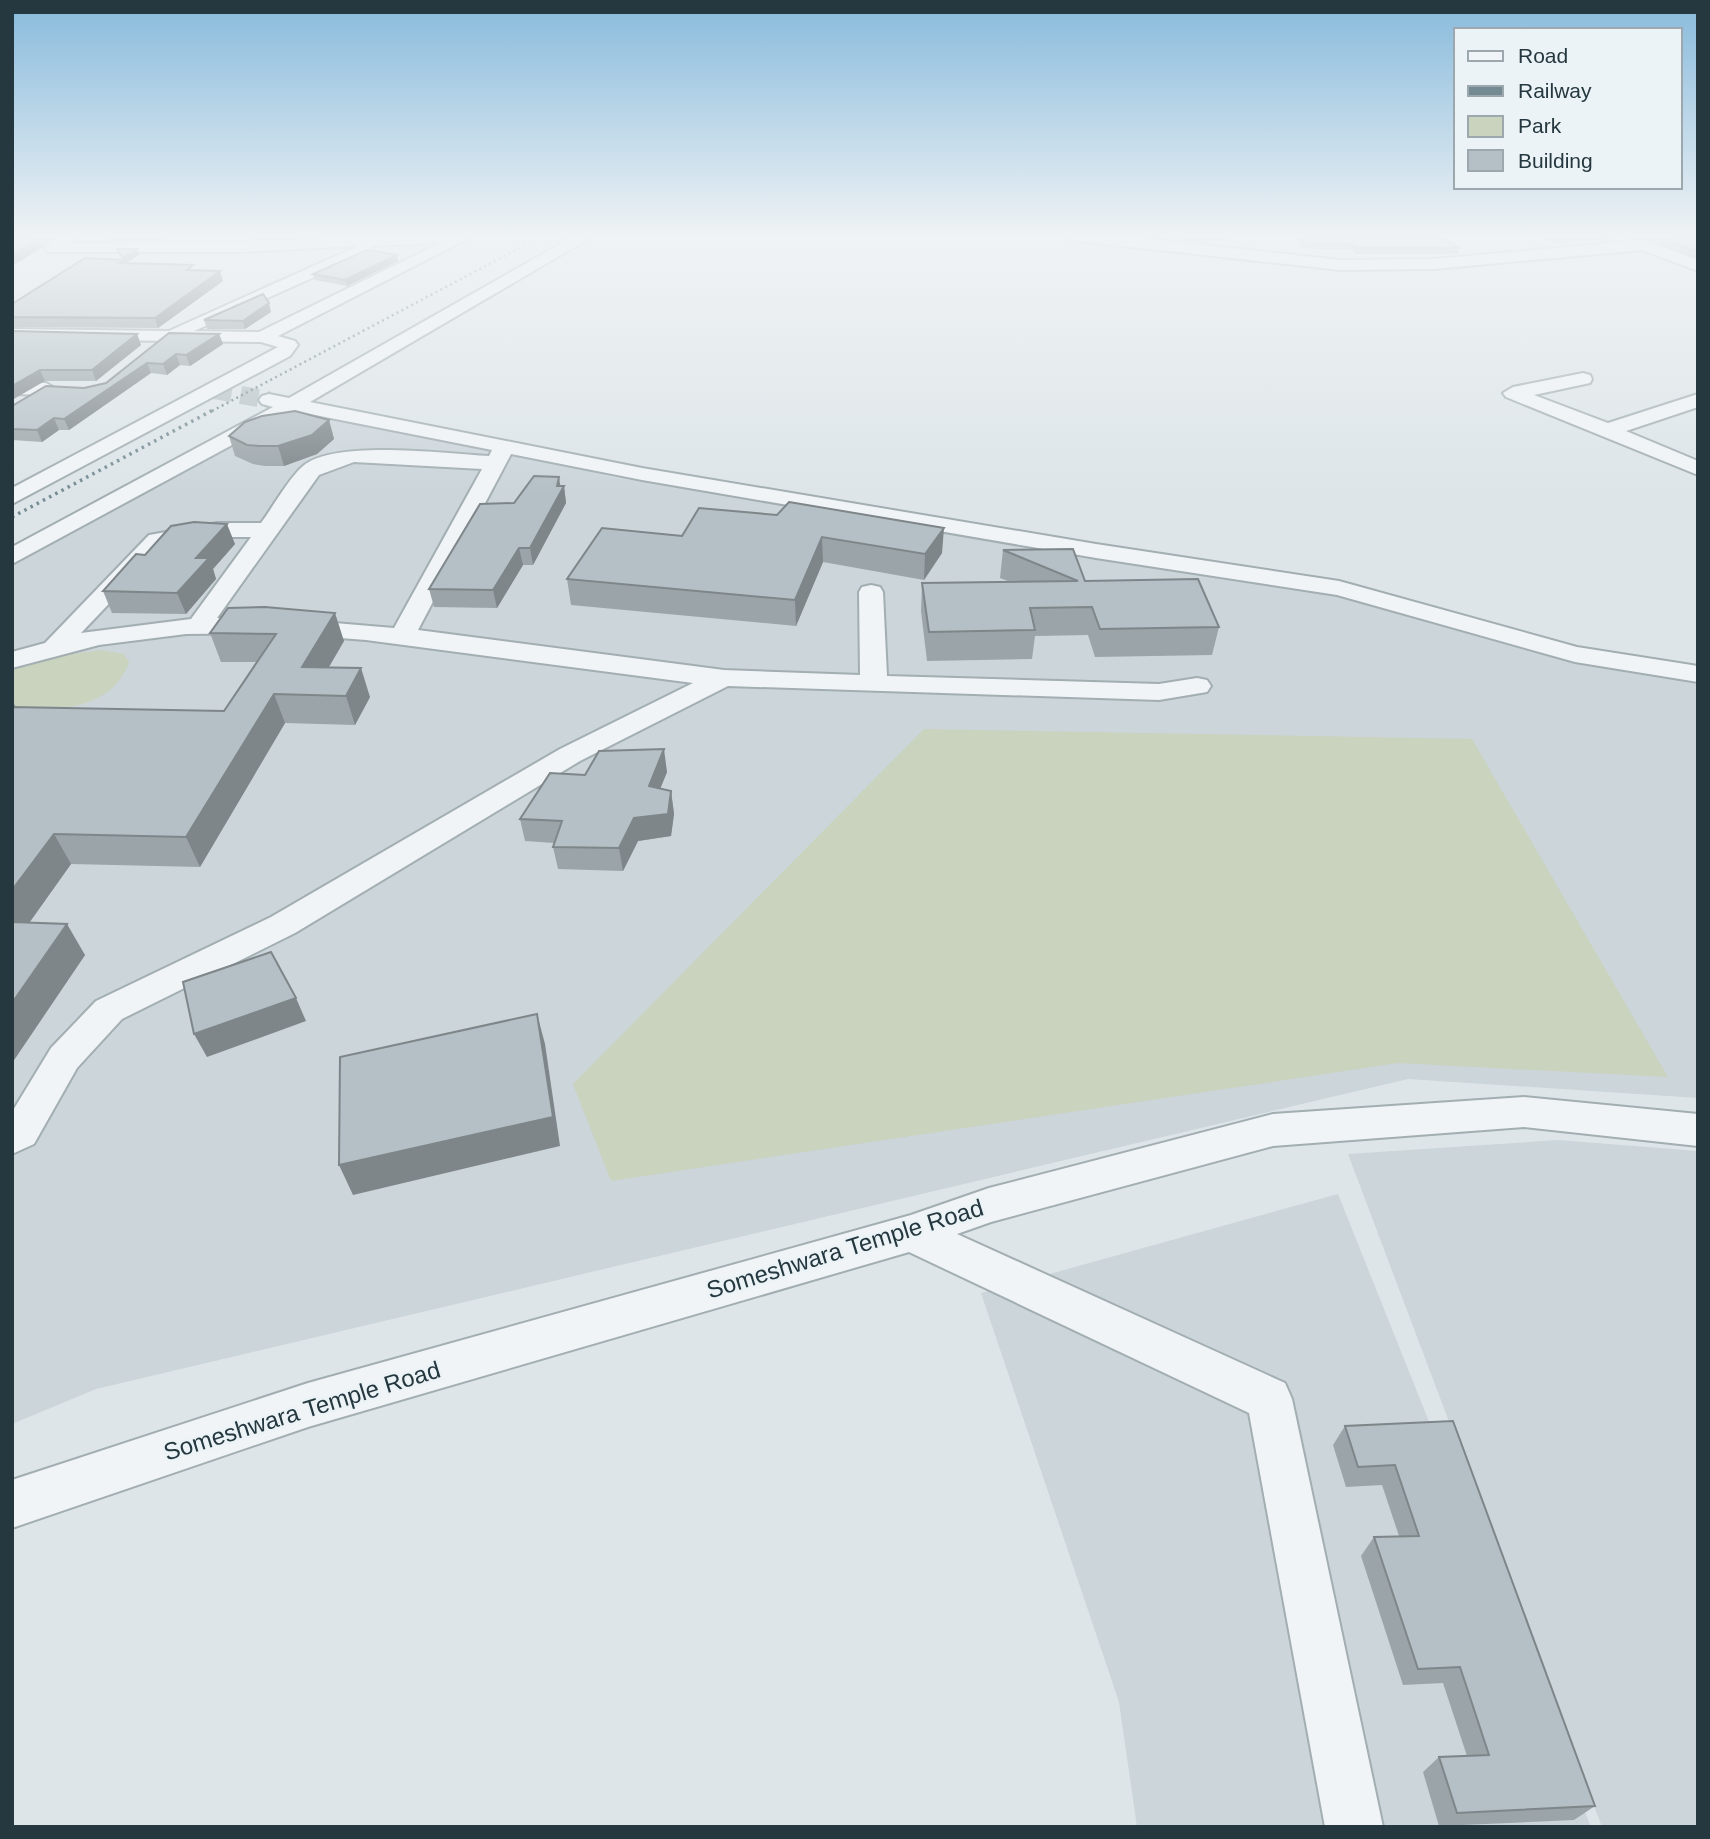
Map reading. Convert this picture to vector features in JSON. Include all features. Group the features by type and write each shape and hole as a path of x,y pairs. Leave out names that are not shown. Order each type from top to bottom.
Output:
{"street":[{"path":"148,352 166,337 203,321"},
{"path":"262,337 294,321"},
{"path":"12,557 293,404 438,321"},
{"path":"12,334 262,337 289,345 284,352 12,497"},
{"path":"1583,379 1513,393 1698,469"},
{"path":"18,396 46,389 68,390"},
{"path":"269,400 499,455 642,474 1339,588 1575,654 1698,674"},
{"path":"1607,430 1698,400"},
{"path":"198,626 311,470 338,459 355,456 499,455"},
{"path":"402,637 499,455"},
{"path":"57,644 157,540 217,530 267,530"},
{"path":"871,592 874,683"},
{"path":"12,660 57,644 198,626 328,628 724,678 1159,692 1197,686"},
{"path":"12,1138 20,1133 65,1058 108,1010 283,925 570,755 724,678"},
{"name":"Someshwara Temple Road","path":"12,1503 308,1405 911,1234 989,1205 1273,1130 1524,1112 1698,1130"},
{"path":"911,1234 1269,1399 1354,1827"}],"shaded area":[{"path":"297,409 502,450 613,477 1363,601 1570,661 1698,684 1698,1098 1408,1079 96,1389 12,1424 12,558"},
{"path":"1558,1140 1698,1151 1698,1827 1602,1827 1348,1154"},
{"path":"1338,1194 1591,1827 1137,1827 1119,1702 981,1293"}],"green space":[{"path":"101,650 124,654 129,662 121,678 110,690 96,699 64,708 12,710 12,667 45,658"},
{"path":"924,729 1472,739 1668,1077 1398,1063 611,1181 573,1084"}],"building":[{"path":"12,331 137,334 92,370 40,370 12,386"},
{"path":"169,333 219,334 186,355 176,354 163,364 147,363 64,419 54,418 37,430 12,429 12,406 46,386 84,388 106,383"},
{"path":"295,411 329,420 312,435 278,446 247,445 229,436 245,422 262,416"},
{"path":"534,476 559,477 557,486 564,486 530,548 519,548 493,590 429,589 480,504 514,503"},
{"path":"789,502 944,528 925,554 822,537 795,600 567,579 602,528 682,536 699,508 777,515"},
{"path":"194,522 227,524 196,558 209,558 177,593 103,591 136,554 145,555 171,526"},
{"path":"1073,549 1085,581 1198,579 1219,627 1100,629 1092,607 1030,608 1035,630 929,632 922,583 1078,581 1003,550"},
{"path":"265,607 335,613 302,667 361,668 346,696 274,694 186,837 54,834 12,890 12,707 224,711 276,634 210,633 228,608"},
{"path":"664,749 649,786 671,791 668,814 634,818 619,848 553,847 562,821 520,819 550,773 585,775 599,751"},
{"path":"12,922 67,924 12,1003"},
{"path":"271,952 296,998 194,1034 183,982"},
{"path":"537,1014 553,1117 339,1165 340,1057"},
{"path":"1453,1421 1595,1806 1457,1813 1439,1757 1489,1755 1460,1667 1418,1669 1374,1537 1419,1536 1395,1465 1358,1467 1345,1426"}],"tunnel":[{"path":"214,390 269,400"}],"railway":[{"path":"212,411 382,321"},
{"path":"12,517 215,409"}]}
